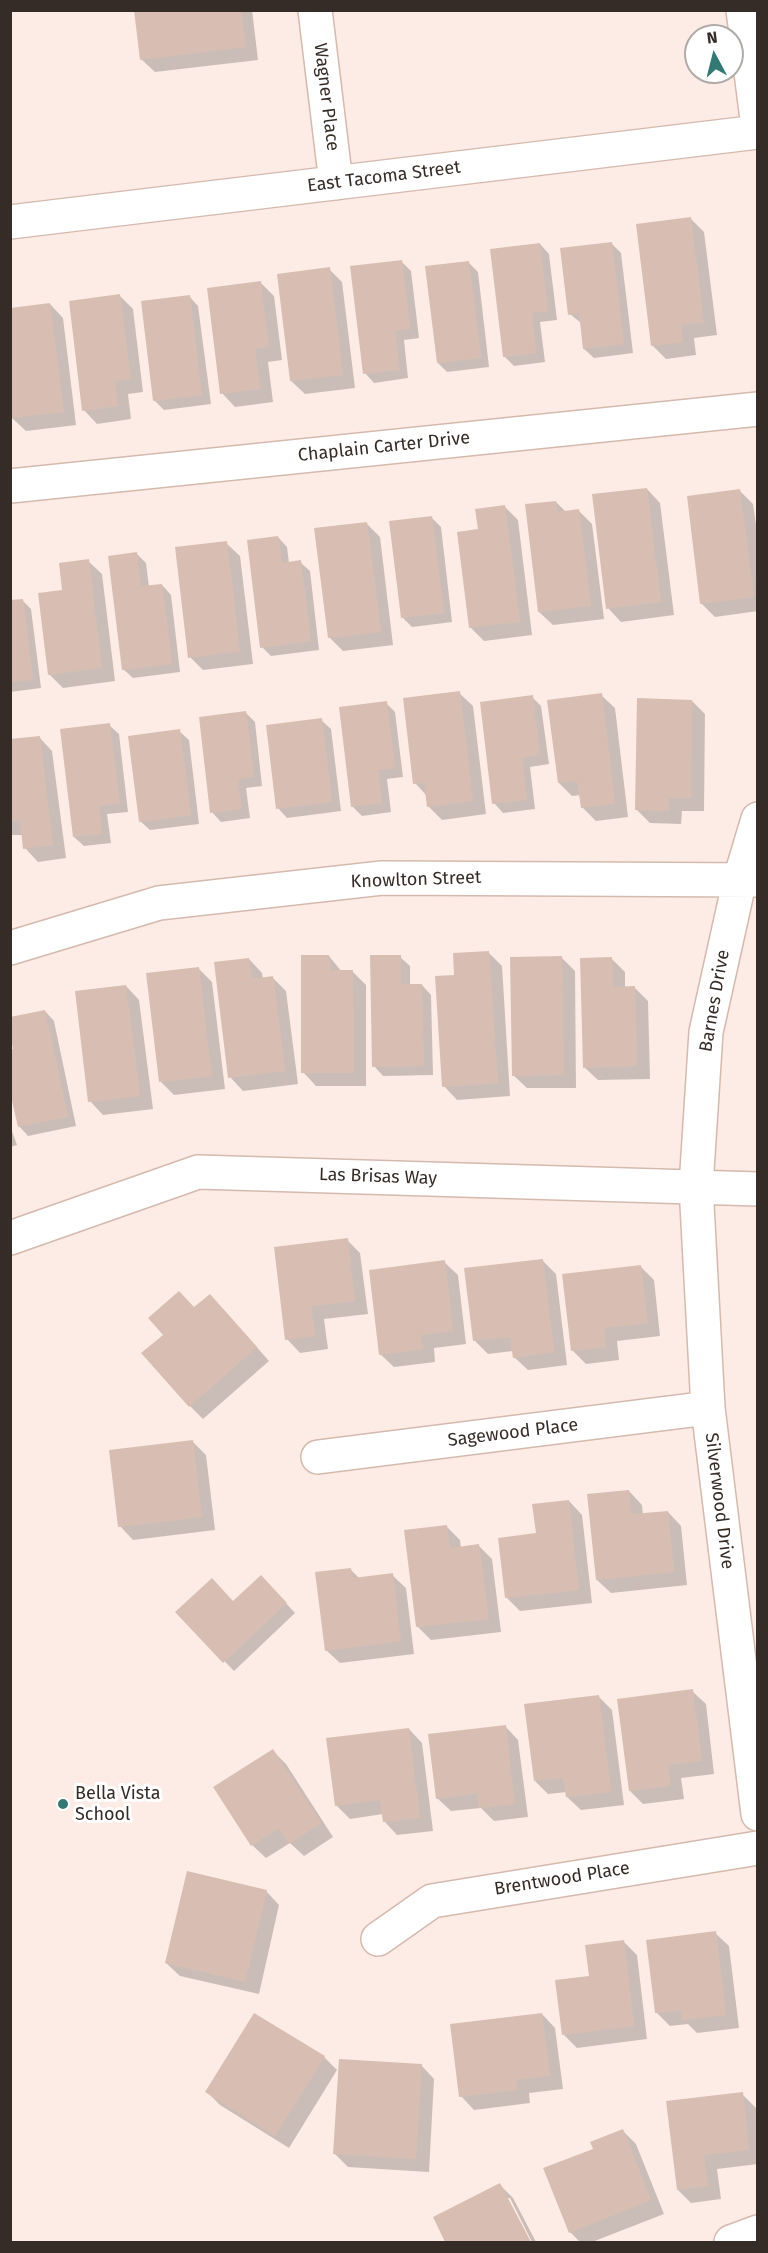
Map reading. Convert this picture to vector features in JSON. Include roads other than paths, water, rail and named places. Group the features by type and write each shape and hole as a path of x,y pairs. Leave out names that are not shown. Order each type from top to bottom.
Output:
{"street":[{"name":"Wagner Place","path":"315,10 336,183"},
{"path":"743,10 758,126"},
{"name":"East Tacoma Street","path":"10,222 758,132"},
{"name":"Chaplain Carter Drive","path":"10,486 758,409"},
{"name":"Barnes Drive","path":"696,1186 706,1032 749,879 758,819"},
{"name":"Knowlton Street","path":"10,948 159,903 382,878 749,879"},
{"name":"Las Brisas Way","path":"10,1238 198,1172 758,1189"},
{"name":"Silverwood Drive","path":"696,1186 708,1408 758,1814"},
{"name":"Sagewood Place","path":"318,1457 708,1408"},
{"name":"Brentwood Place","path":"378,1939 432,1900 758,1848"},
{"path":"731,2242 758,2232"}],"place":[{"name":"Bella Vista School","path":"63,1804"}]}
